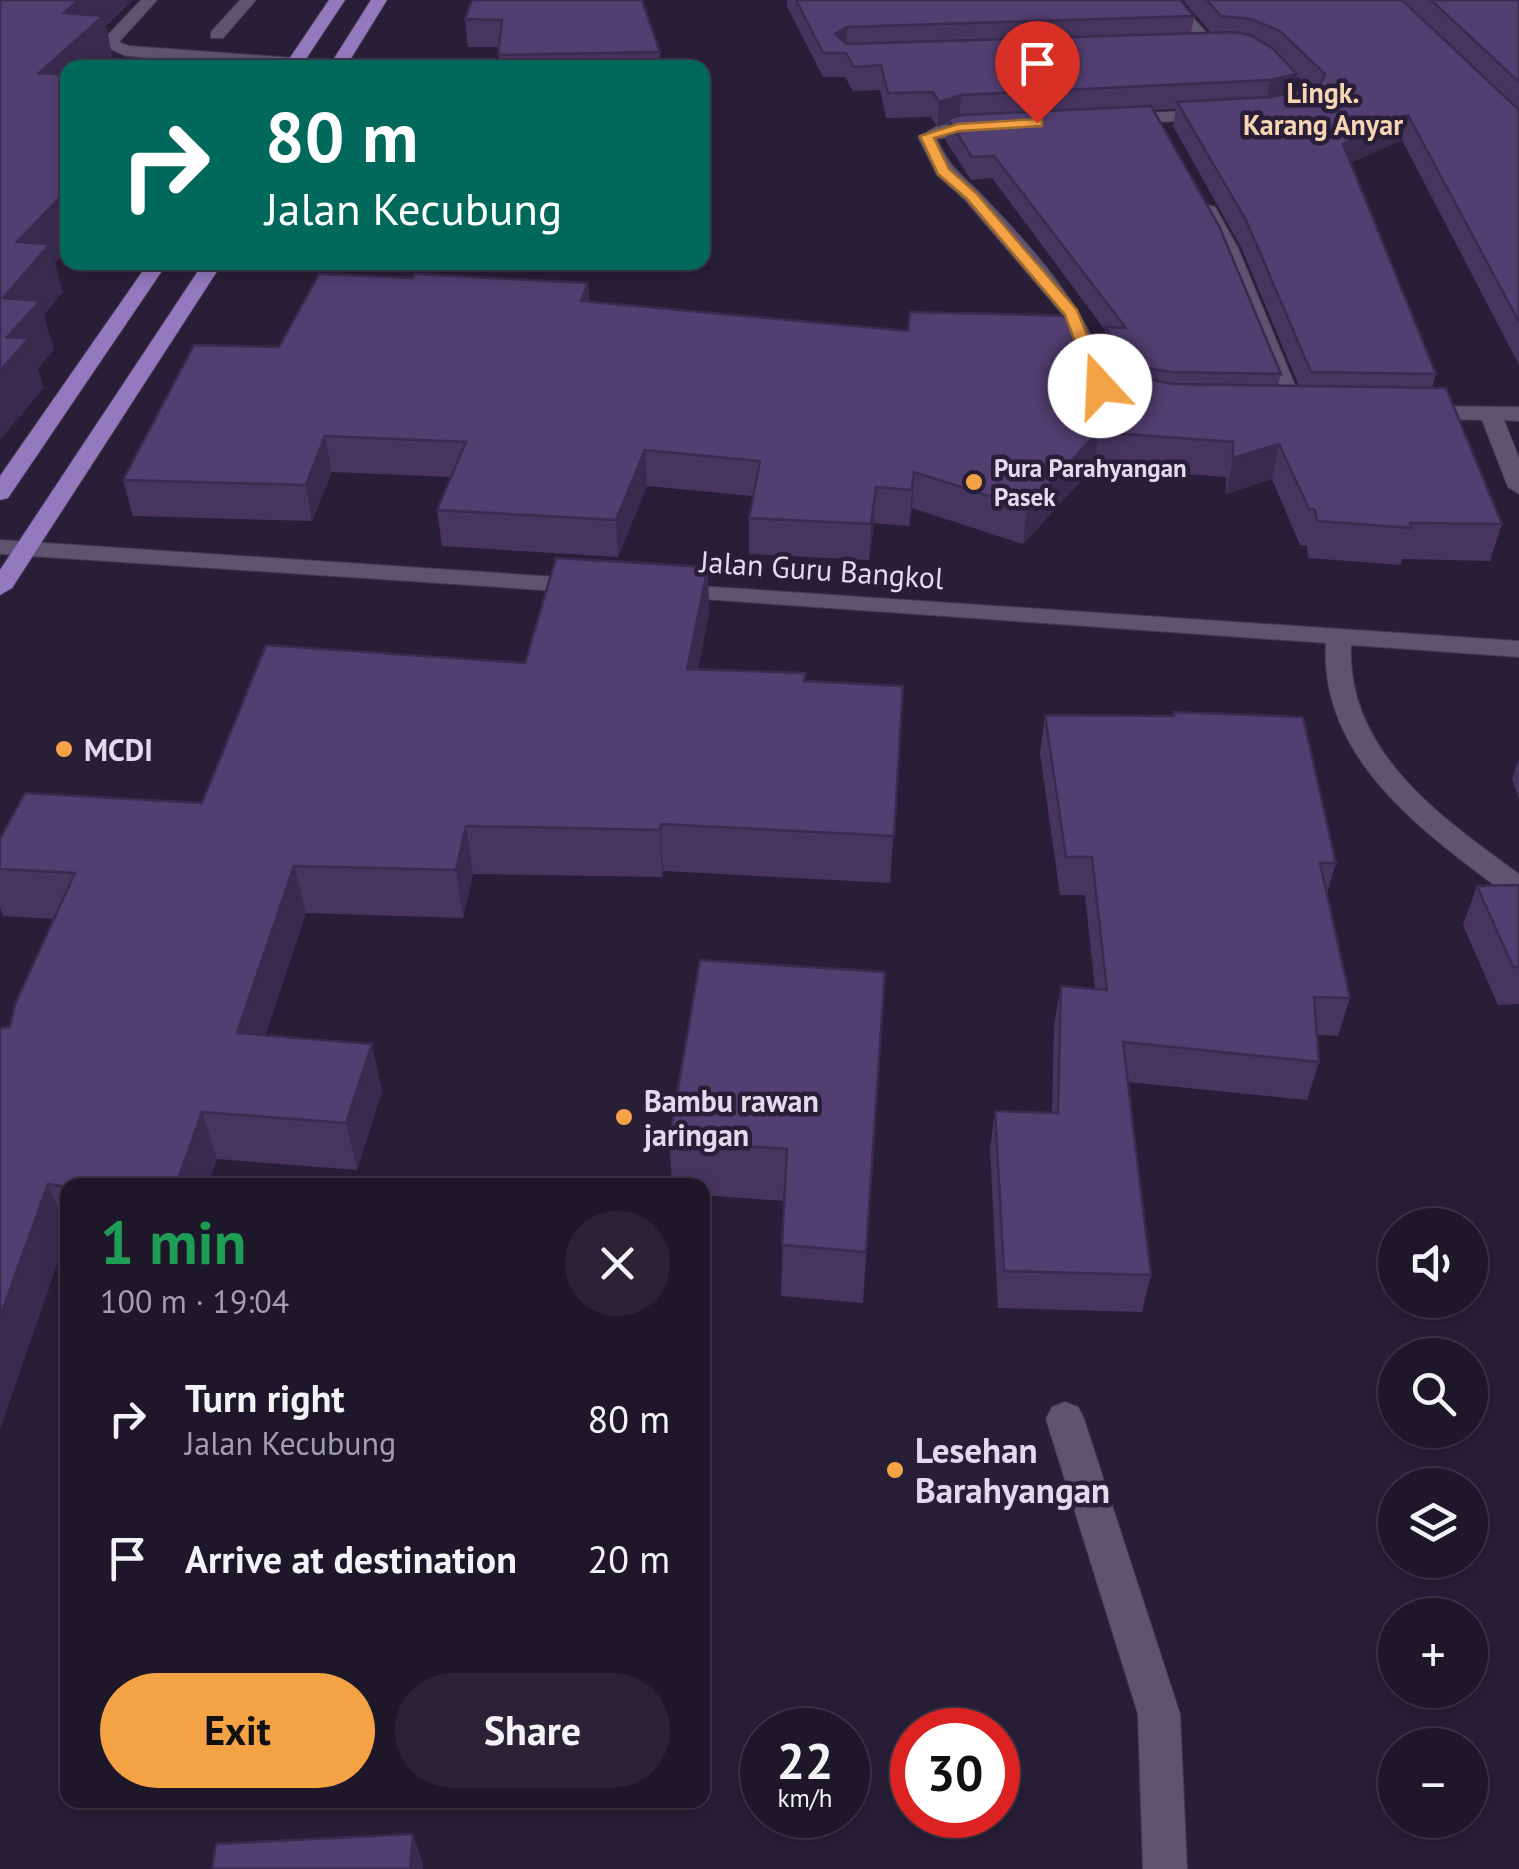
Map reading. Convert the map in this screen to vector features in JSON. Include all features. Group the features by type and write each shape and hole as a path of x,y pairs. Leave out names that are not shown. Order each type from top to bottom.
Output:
{"main road":[{"path":"296,60 337,0"},
{"path":"340,60 379,0"},
{"path":"0,493 153,270"},
{"path":"0,588 209,270"}],"street":[{"path":"149,0 108,43 126,51 226,60"},
{"path":"216,35 248,0"},
{"path":"1170,0 1210,48"},
{"path":"1192,49 1232,48"},
{"path":"1096,120 1159,125 1229,114"},
{"path":"998,125 938,130 927,136 943,171 972,196 1072,314 1096,369"},
{"path":"1201,198 1228,248 1295,412"},
{"path":"1393,412 1519,414"},
{"path":"1490,413 1519,487"},
{"path":"0,547 611,587"},
{"name":"Jalan Guru Bangkol","path":"650,590 1519,649"},
{"path":"1340,637 1338,680 1359,739 1392,789 1519,890"},
{"path":"1065,1420 1159,1714 1165,1869"}],"building":[{"path":"0,0 79,0 64,13 103,16 39,73 60,74 60,197 17,242 50,244 3,298 40,301 7,337 29,338 0,371"},
{"path":"472,0 642,0 660,52 498,55 502,20 465,19"},
{"path":"796,0 1180,0 1194,16 847,27 835,34 847,44 1236,32 1272,48 1297,74 1270,80 961,95 939,102 933,92 888,93 881,65 854,67 846,53 823,53"},
{"path":"1207,0 1402,0 1519,110 1519,322 1408,115 1343,144 1436,374 1311,372 1246,220 1177,102 1271,97 1319,88 1325,74 1280,31 1251,19 1221,16"},
{"path":"1431,0 1519,0 1519,82"},
{"path":"1151,106 1219,226 1281,374 1171,372 1122,364 1106,327 1126,328 994,156 972,157 948,119 962,115"},
{"path":"319,274 413,278 415,274 588,283 581,301 908,331 910,312 1076,316 1090,353 1105,371 1173,384 1446,388 1502,524 1410,523 1411,528 1317,521 1315,510 1309,509 1279,444 1233,458 1233,442 1098,432 1027,508 914,472 912,490 876,487 871,524 749,518 760,461 645,450 616,520 437,510 466,442 325,436 306,485 123,480 194,345 279,347"},
{"path":"556,558 708,567 687,669 805,673 804,681 903,686 894,836 661,824 660,830 466,826 456,870 294,866 237,1033 372,1044 346,1123 202,1112 178,1178 60,1178 60,1186 48,1184 0,1317 0,1028 10,1027 15,1004 75,873 0,869 0,839 25,793 202,803 266,645 525,663"},
{"path":"1173,712 1303,717 1336,863 1320,863 1350,998 1314,997 1319,1062 1123,1042 1151,1275 1004,1271 995,1111 1058,1113 1061,986 1107,990 1092,857 1066,857 1045,715 1174,716"},
{"path":"1519,885 1519,967 1513,967 1477,886"},
{"path":"700,960 885,972 866,1252 782,1245 787,1149 669,1141"},
{"path":"413,1834 410,1869 212,1869 216,1844"}],"place":[{"name":"Pura Parahyangan Pasek","path":"974,482"},
{"name":"MCDI","path":"64,749"},
{"name":"Bambu rawan jaringan","path":"624,1117"},
{"name":"Lesehan Barahyangan","path":"895,1470"}],"district":[{"name":"Lingk. Karang Anyar","path":"1323,108"}],"route":[{"path":"1037,123 938,130 927,136 943,171 972,196 1017,254 1050,285 1072,314 1100,386"}]}
